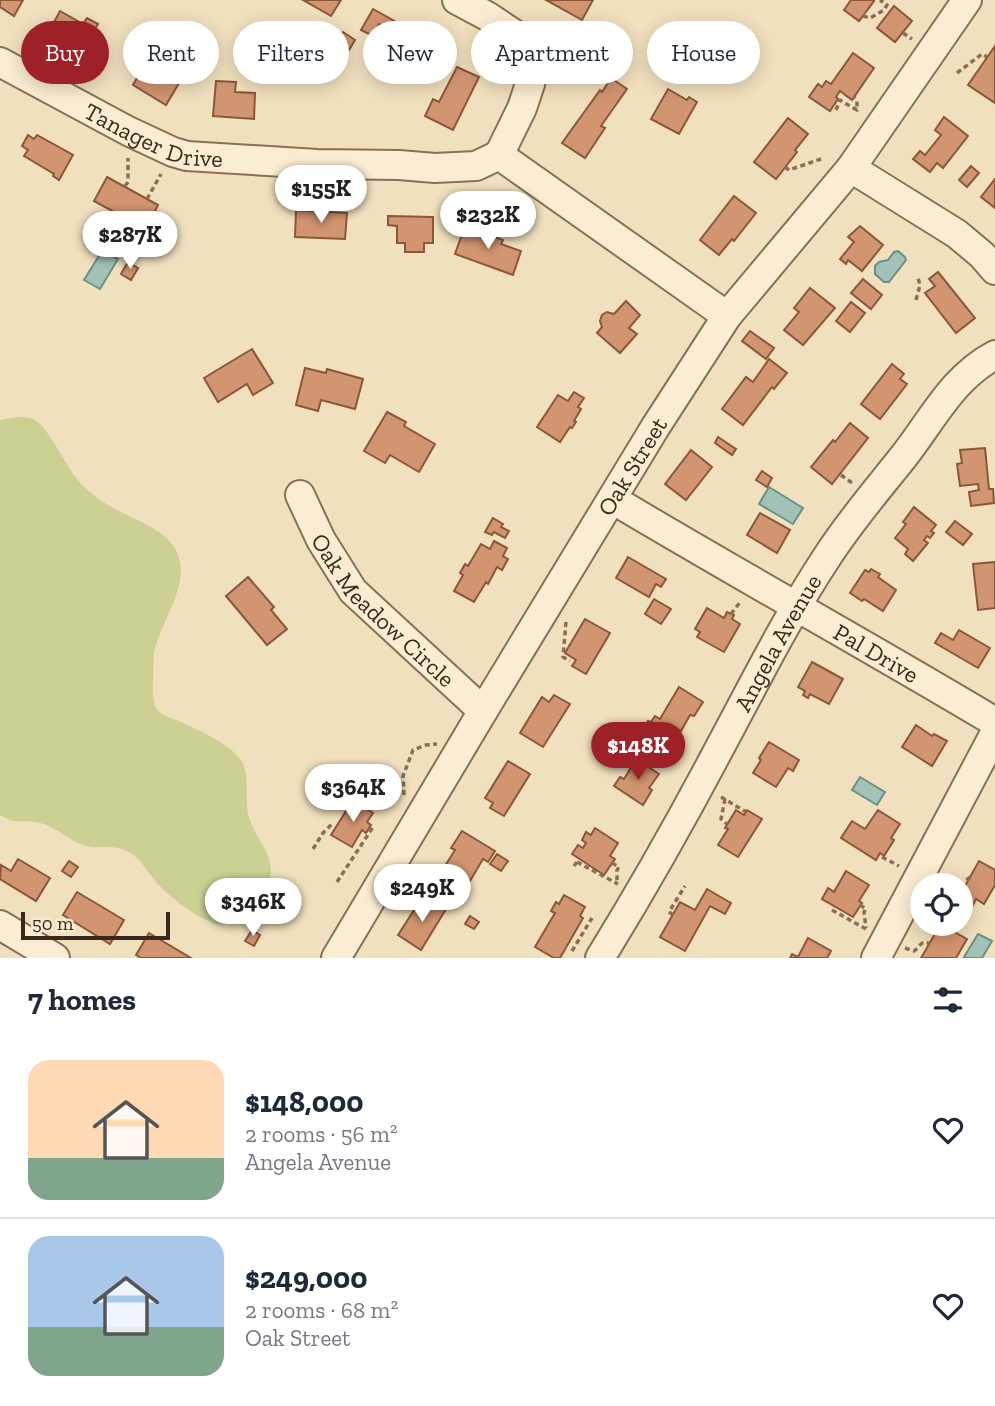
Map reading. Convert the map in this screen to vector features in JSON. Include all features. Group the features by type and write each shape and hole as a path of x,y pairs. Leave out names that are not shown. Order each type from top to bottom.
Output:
{"street":[{"path":"457,0 487,16 535,50 536,61 522,108 499,155 727,316"},
{"name":"Oak Street","path":"336,958 656,426 727,316 851,168 963,1"},
{"name":"Tanager Drive","path":"0,62 128,131 187,156 435,168 476,166 499,155"},
{"path":"851,168 957,234 995,270"},
{"name":"Angela Avenue","path":"600,958 644,886 796,606 842,534 905,454 949,391 976,366 995,355"},
{"name":"Oak Meadow Circle","path":"300,495 321,540 353,591 483,711"},
{"name":"Pal Drive","path":"612,499 995,722"},
{"path":"876,958 995,733"},
{"path":"0,925 55,958"}],"path":[{"path":"863,16 870,18 884,9 887,5 880,0"},
{"path":"957,73 982,54 987,57"},
{"path":"836,110 840,100 857,110 854,97"},
{"path":"125,186 128,182 128,156"},
{"path":"785,167 789,170 821,159"},
{"path":"147,199 161,174"},
{"path":"916,300 920,285 918,278"},
{"path":"566,621 563,657 570,662"},
{"path":"700,784 746,812"},
{"path":"725,799 721,819 727,824"},
{"path":"313,849 333,823"},
{"path":"337,882 373,827"},
{"path":"577,862 616,886 623,887"},
{"path":"612,863 619,867 616,886"},
{"path":"673,915 669,912 685,886"},
{"path":"832,910 866,929"},
{"path":"572,951 592,918"}],"green space":[{"path":"31,418 39,423 76,478 91,493 151,527 170,542 176,551 181,574 176,597 154,653 154,703 162,714 217,740 240,759 245,772 248,814 270,865 269,881 257,900 230,922 213,923 190,911 163,889 137,858 124,849 83,845 46,825 16,821 0,815 0,420"}],"water":[{"path":"107,250 118,259 100,289 84,280 102,251 105,253"},
{"path":"898,251 906,260 889,282 884,282 875,274 875,266"},
{"path":"769,487 803,508 793,524 759,504"},
{"path":"860,777 885,792 877,805 852,790"},
{"path":"978,934 992,941 982,958 964,957"}],"building":[{"path":"0,0 23,0 14,16 0,7"},
{"path":"303,0 341,0 331,16"},
{"path":"546,0 593,0 582,20"},
{"path":"851,0 874,1 859,21 844,10"},
{"path":"894,6 912,21 895,42 877,28"},
{"path":"373,9 394,21 366,21"},
{"path":"60,11 78,21 55,21"},
{"path":"349,36 355,40 349,50"},
{"path":"995,46 995,103 968,85"},
{"path":"853,53 874,68 852,100 840,91 830,111 809,97 818,84 822,87 826,81 831,84"},
{"path":"457,67 471,73 471,84 476,84 453,130 425,116 433,99 439,102 448,84 457,84"},
{"path":"219,81 233,82 236,84 235,92 255,93 254,119 213,116 216,84 219,84"},
{"path":"134,84 178,84 166,105"},
{"path":"607,84 620,84 627,89 601,126 605,128 585,158 562,143 600,90 602,92"},
{"path":"668,89 687,100 689,97 697,102 679,134 651,119"},
{"path":"944,117 968,136 943,168 937,163 930,172 913,159 920,151 925,155 941,135 935,130"},
{"path":"788,118 808,134 776,179 754,162"},
{"path":"28,135 34,139 37,135 73,155 59,180 54,174 24,156 28,150 22,146"},
{"path":"971,166 979,173 967,187 959,180"},
{"path":"107,177 158,205 155,211 168,218 158,236 94,201"},
{"path":"995,179 995,208 981,197"},
{"path":"734,196 756,213 719,255 700,240"},
{"path":"296,210 347,213 345,239 295,237"},
{"path":"388,216 433,217 433,243 424,243 424,252 405,252 405,243 397,243 397,226 388,225"},
{"path":"465,226 503,240 501,244 521,251 513,275 455,254"},
{"path":"860,226 883,245 862,271 848,260 846,264 840,259 854,242 848,237"},
{"path":"128,262 138,268 131,280 121,274"},
{"path":"938,272 975,318 956,333 925,293 935,286 929,279"},
{"path":"863,279 882,295 871,309 851,293"},
{"path":"810,288 835,308 803,345 784,330 799,312 794,308"},
{"path":"626,301 640,315 629,328 637,334 620,353 597,333 602,327 602,315 607,312 614,314"},
{"path":"851,302 865,313 850,332 836,321"},
{"path":"750,331 774,348 766,359 742,341"},
{"path":"252,349 273,383 253,395 247,384 218,402 204,378"},
{"path":"769,359 787,373 774,389 772,387 743,425 722,409 746,377 753,382"},
{"path":"892,364 904,374 900,379 907,384 880,419 861,404"},
{"path":"305,368 326,373 327,369 363,379 355,409 321,400 318,411 296,405"},
{"path":"574,392 584,398 578,407 581,409 574,421 576,422 560,442 537,427 558,395 568,401"},
{"path":"387,412 406,422 404,426 435,444 419,472 390,455 385,463 364,451"},
{"path":"850,423 868,438 832,484 811,467"},
{"path":"718,437 736,449 732,455 715,443"},
{"path":"985,448 989,489 993,489 994,503 971,506 969,492 979,490 978,484 960,486 957,464 962,463 960,450"},
{"path":"691,450 712,467 686,500 665,484"},
{"path":"762,471 772,478 767,487 756,480"},
{"path":"914,507 936,525 930,538 927,536 924,540 928,543 913,561 905,554 908,549 895,538"},
{"path":"760,513 790,530 777,553 747,535"},
{"path":"493,518 509,531 505,538 494,532 492,535 485,532"},
{"path":"955,521 972,534 963,545 946,532"},
{"path":"494,541 507,548 503,556 508,559 502,570 497,567 474,602 454,591 463,575 460,573 465,564 468,566 481,544 490,549"},
{"path":"628,557 666,579 661,587 656,584 649,597 616,578"},
{"path":"995,562 995,608 978,610 973,564"},
{"path":"871,569 896,590 883,611 850,593 865,570 869,572"},
{"path":"248,577 274,607 271,610 287,629 267,645 226,596"},
{"path":"654,599 671,609 661,624 645,614"},
{"path":"707,608 724,618 727,612 734,615 732,619 740,624 724,652 697,637 700,632 695,629"},
{"path":"585,619 610,633 586,674 572,666 576,660 565,653"},
{"path":"959,630 990,648 978,668 935,643 941,633 953,640"},
{"path":"812,662 843,679 829,704 810,694 808,698 803,695 805,691 798,687"},
{"path":"679,687 703,702 694,716 690,715 681,731 669,724 665,731 668,732 660,745 640,733 655,716 660,719"},
{"path":"554,695 570,704 543,747 520,733 542,697 549,702"},
{"path":"916,725 932,736 934,734 947,741 932,766 902,747"},
{"path":"769,742 799,760 793,771 788,768 776,787 753,773"},
{"path":"636,759 659,774 649,788 652,790 643,805 614,786 620,777 624,779"},
{"path":"508,761 530,774 504,816 490,808 493,803 485,798"},
{"path":"353,800 373,813 367,822 371,825 366,833 362,830 352,847 331,835"},
{"path":"736,810 744,815 747,810 762,819 738,857 718,845"},
{"path":"878,810 900,824 884,856 880,853 876,860 841,838 852,821 865,829"},
{"path":"595,828 618,843 610,856 615,859 604,875 572,854 578,845 583,848 586,843 582,840 586,832 591,835"},
{"path":"462,831 495,851 488,862 483,859 470,881 466,879 459,891 442,880 449,869 445,866 455,850 451,848"},
{"path":"497,854 508,861 501,871 490,864"},
{"path":"18,859 50,878 36,901 0,879 1,865 11,871"},
{"path":"69,861 78,867 71,877 62,871"},
{"path":"979,861 995,870 995,885 984,904 976,899 973,905 972,873"},
{"path":"846,871 869,885 853,917 822,899 828,888 834,892"},
{"path":"707,889 731,903 725,914 710,906 685,951 660,937 680,902 695,910"},
{"path":"77,892 124,920 110,944 63,915"},
{"path":"564,895 585,907 580,916 583,918 560,958 554,958 535,947 555,913 551,911 556,902 559,904"},
{"path":"420,901 429,907 433,901 446,909 421,950 398,935"},
{"path":"470,916 479,922 474,929 465,924"},
{"path":"252,930 260,935 254,946 245,941"},
{"path":"149,933 191,958 141,958 136,955"},
{"path":"934,936 962,936 967,939 956,958 921,958"},
{"path":"808,938 831,951 827,958 790,958 792,954 798,957"}]}
